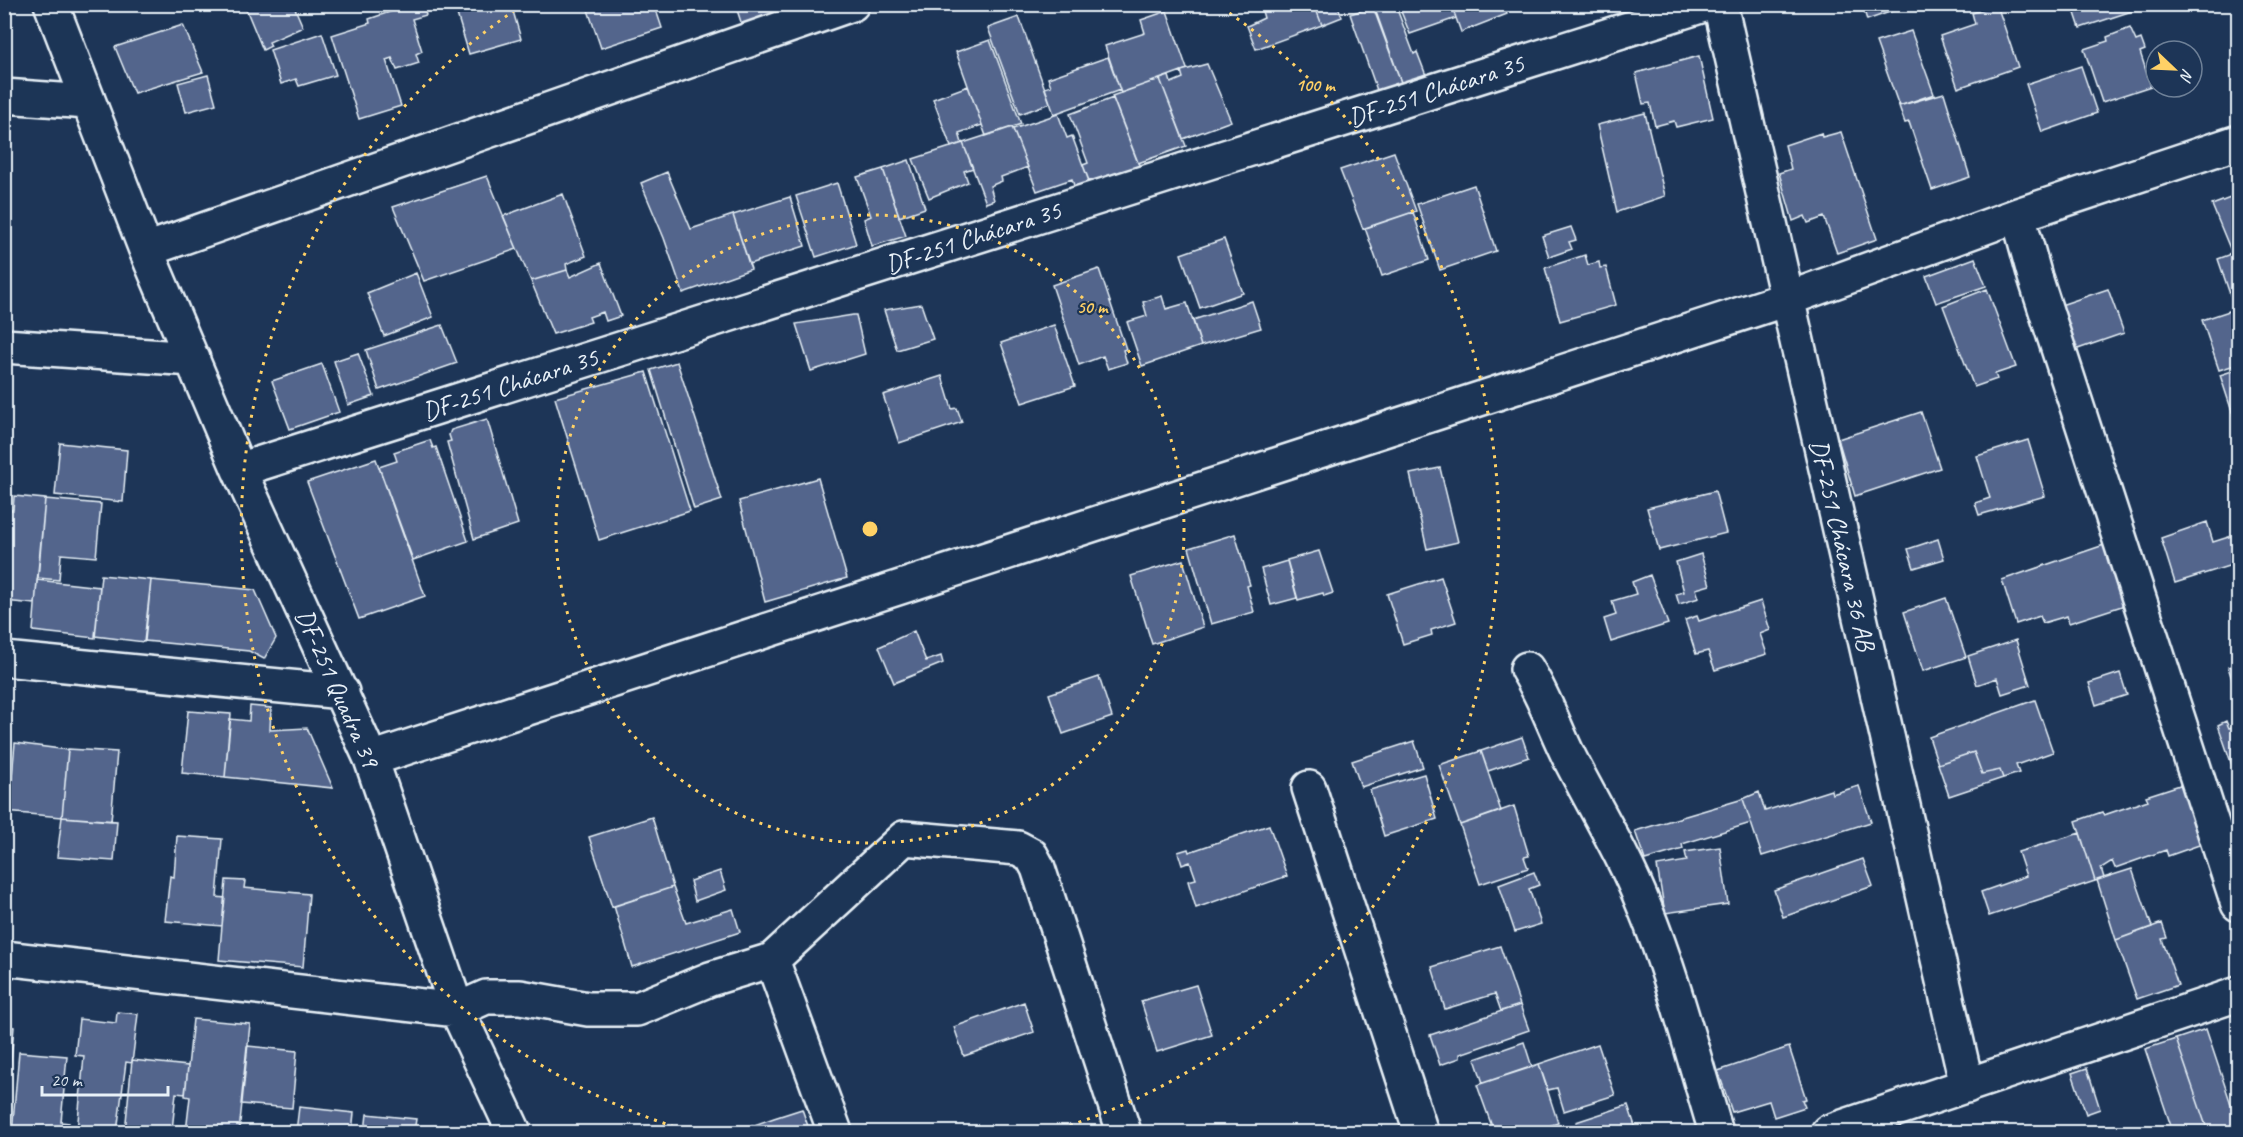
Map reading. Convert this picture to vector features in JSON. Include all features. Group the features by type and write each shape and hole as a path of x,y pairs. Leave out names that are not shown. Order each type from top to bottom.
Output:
{"street":[{"name":"DF-251 Quadra 39","path":"51,4 146,250 239,470 371,759 457,1010 514,1132"},
{"path":"146,250 852,4"},
{"name":"DF-251 Chácara 35","path":"239,470 1707,4"},
{"name":"DF-251 Chácara 36 AB","path":"1720,4 1967,1086"},
{"path":"4,96 88,102"},
{"path":"371,759 1787,299 2018,215 2238,142"},
{"path":"2018,215 2035,277 2238,904"},
{"path":"4,346 193,359"},
{"path":"4,659 342,692"},
{"path":"1527,669 1549,708 1572,762 1605,821 1644,905 1667,968 1716,1132"},
{"path":"1310,788 1421,1132"},
{"path":"4,958 457,1010 486,997 509,997 588,1009 637,1009 710,979 772,960 904,838 1018,848 1031,855 1038,868 1124,1132"},
{"path":"772,960 835,1132"},
{"path":"1828,1132 2238,994"}],"building":[{"path":"244,4 293,4 303,27 269,42 271,46 263,50"},
{"path":"413,4 423,4 426,15 412,19 422,51 416,54 419,63 397,70 392,58 386,60 401,106 359,119 332,35 370,23 369,19"},
{"path":"454,4 478,4 479,9 495,4 511,4 521,39 469,54"},
{"path":"586,4 654,4 662,28 601,48"},
{"path":"735,4 769,4 776,22 745,34"},
{"path":"1260,4 1314,4 1322,25 1256,49 1247,26 1264,18"},
{"path":"1314,4 1337,4 1342,17 1322,25"},
{"path":"1395,4 1414,54 1417,52 1427,78 1402,85 1376,12"},
{"path":"1398,4 1451,4 1456,18 1410,34"},
{"path":"1451,4 1503,4 1507,14 1461,32"},
{"path":"1862,4 1903,4 1904,7 1867,20"},
{"path":"2072,4 2130,4 2132,11 2080,28"},
{"path":"1997,5 2018,67 1958,88 1940,36 1975,24 1972,13"},
{"path":"1373,7 1402,85 1379,96 1350,14"},
{"path":"1167,11 1187,69 1121,93 1105,46 1145,33 1141,20"},
{"path":"1019,17 1050,103 1020,114 988,28"},
{"path":"183,25 203,72 134,93 115,47"},
{"path":"2130,28 2136,41 2141,39 2144,47 2144,50 2140,52 2144,64 2144,88 2102,102 2084,49 2108,41 2107,37"},
{"path":"1911,31 1934,94 1899,106 1876,42"},
{"path":"322,33 336,75 299,86 296,79 281,84 270,50"},
{"path":"990,40 1021,124 986,136 956,52"},
{"path":"1699,56 1713,118 1676,127 1674,121 1655,126 1650,103 1643,104 1636,73"},
{"path":"1108,57 1120,90 1054,114 1045,88 1051,86 1048,78"},
{"path":"1207,64 1231,121 1183,139 1160,79 1169,76 1171,83 1183,78 1181,71"},
{"path":"2081,66 2097,113 2042,132 2026,84"},
{"path":"208,75 216,104 186,112 178,83"},
{"path":"1160,79 1186,146 1138,163 1112,96"},
{"path":"968,86 982,125 959,133 962,143 951,147 933,99"},
{"path":"1944,93 1970,177 1932,190 1909,122 1905,123 1899,106"},
{"path":"1113,98 1141,170 1091,186 1083,165 1088,163 1070,114"},
{"path":"1645,113 1665,196 1617,212 1597,125"},
{"path":"1058,114 1067,138 1072,136 1090,184 1075,189 1072,179 1037,191 1013,129"},
{"path":"1012,127 1028,167 1001,177 1002,181 990,186 994,200 986,203 963,143"},
{"path":"1841,132 1877,239 1837,253 1824,217 1808,223 1805,216 1793,221 1779,173 1791,169 1785,145 1821,133 1822,137"},
{"path":"963,143 973,168 964,171 968,182 929,198 913,159"},
{"path":"1394,152 1416,211 1363,229 1340,170"},
{"path":"909,160 925,208 899,217 883,169"},
{"path":"883,169 906,236 872,246 864,219 871,216 857,177"},
{"path":"667,172 691,229 733,215 751,269 683,293 664,238 641,183"},
{"path":"487,176 517,249 424,281 393,207"},
{"path":"837,183 856,244 816,257 796,196"},
{"path":"1474,185 1496,251 1440,270 1417,204"},
{"path":"563,194 586,256 566,264 567,270 531,281 503,216"},
{"path":"2238,195 2238,301 2233,303 2218,259 2229,255 2231,251 2212,205"},
{"path":"790,197 805,246 749,264 733,215"},
{"path":"1413,212 1429,260 1382,276 1365,228"},
{"path":"1571,227 1576,240 1569,242 1572,249 1549,257 1542,236"},
{"path":"1224,239 1243,293 1200,308 1181,254"},
{"path":"1585,255 1588,265 1599,262 1600,268 1606,267 1616,305 1560,321 1545,268"},
{"path":"1975,258 1986,286 1936,303 1926,276"},
{"path":"601,263 621,316 606,321 603,312 589,317 591,322 553,334 531,281 567,270 570,277"},
{"path":"1099,269 1126,349 1123,350 1127,363 1108,369 1103,356 1079,365 1052,285"},
{"path":"416,273 433,317 384,336 367,293"},
{"path":"1987,289 2016,367 1995,374 1997,379 1974,387 1943,306"},
{"path":"2108,289 2124,333 2072,351 2055,307"},
{"path":"1162,296 1166,309 1187,303 1201,346 1142,366 1127,322 1147,316 1143,302"},
{"path":"1252,301 1261,328 1201,346 1193,320"},
{"path":"921,304 933,339 897,350 884,310"},
{"path":"2238,308 2238,364 2219,370 2202,320"},
{"path":"856,315 865,354 811,371 796,324"},
{"path":"442,325 457,363 379,390 366,350"},
{"path":"1054,325 1075,386 1022,403 1001,343"},
{"path":"358,353 374,396 348,405 334,361"},
{"path":"677,362 722,500 694,509 651,370"},
{"path":"322,364 339,412 290,429 272,381"},
{"path":"2238,369 2238,430 2220,375"},
{"path":"646,372 690,511 599,540 555,398"},
{"path":"942,376 952,409 957,408 962,422 899,443 883,395"},
{"path":"1921,412 1940,468 1855,496 1838,439"},
{"path":"487,419 518,524 474,539 447,442 451,441 449,435 451,430"},
{"path":"430,440 433,448 436,447 468,541 413,560 379,467 397,461 394,452"},
{"path":"2028,440 2045,496 1979,515 1975,503 1990,498 1977,456"},
{"path":"60,443 127,450 123,502 55,495"},
{"path":"376,459 425,596 359,619 307,482"},
{"path":"1440,468 1458,542 1427,549 1410,474"},
{"path":"818,478 847,578 765,602 739,501"},
{"path":"1715,491 1726,533 1659,550 1647,508"},
{"path":"14,496 45,499 35,604 4,601 4,510 13,510"},
{"path":"45,499 101,504 96,557 61,554 59,580 38,578"},
{"path":"2207,522 2213,542 2238,534 2238,563 2175,583 2161,538"},
{"path":"1235,534 1250,585 1247,586 1254,612 1211,624 1189,548"},
{"path":"1938,539 1944,559 1914,568 1908,549"},
{"path":"2104,545 2125,605 2069,623 2067,616 2043,623 2040,616 2016,624 2002,580"},
{"path":"1319,551 1333,593 1324,596 1323,593 1298,600 1287,560"},
{"path":"1701,554 1710,585 1696,589 1699,598 1679,604 1676,594 1684,592 1676,562"},
{"path":"1183,560 1203,627 1152,644 1131,576"},
{"path":"1287,561 1297,598 1271,605 1261,569"},
{"path":"101,575 151,580 144,642 95,636"},
{"path":"1650,575 1668,624 1611,642 1604,619 1616,615 1612,601 1636,594 1632,582"},
{"path":"1441,577 1456,622 1431,630 1432,635 1403,644 1387,594"},
{"path":"37,580 100,587 95,638 33,631"},
{"path":"151,580 255,590 276,638 264,659 249,651 145,641"},
{"path":"1946,598 1966,657 1923,671 1904,612"},
{"path":"1761,601 1770,630 1760,634 1767,654 1715,670 1708,651 1696,654 1685,620 1697,616 1699,621"},
{"path":"914,631 926,661 941,656 943,663 894,683 879,647"},
{"path":"2016,640 2030,685 2002,694 1997,678 1977,685 1968,656"},
{"path":"2238,664 2238,698 2228,667"},
{"path":"2120,673 2127,695 2096,705 2089,683"},
{"path":"1099,677 1112,717 1063,734 1049,694"},
{"path":"2035,700 2053,752 2016,765 2019,773 2003,778 2000,770 1982,774 1974,752 1938,764 1929,737"},
{"path":"250,706 271,708 270,730 307,728 333,788 225,777 230,719 249,721"},
{"path":"188,711 231,714 225,777 182,773"},
{"path":"2226,721 2229,728 2238,725 2238,766 2233,768 2218,725"},
{"path":"1522,737 1529,757 1488,771 1481,751"},
{"path":"1414,741 1423,767 1361,787 1352,761"},
{"path":"15,743 68,750 62,817 5,812 6,799 10,799"},
{"path":"68,749 117,752 111,821 62,817"},
{"path":"1481,751 1501,811 1460,825 1439,765"},
{"path":"1974,752 1982,774 2000,770 2003,778 1949,796 1938,764"},
{"path":"1424,774 1437,819 1384,836 1370,790"},
{"path":"2183,784 2202,844 2168,856 2166,850 2115,868 2112,861 2101,868 2104,878 2095,881 2076,821 2102,812 2104,815 2148,800 2146,796"},
{"path":"1859,786 1871,822 1762,856 1743,799 1759,792 1765,811 1831,790 1832,794"},
{"path":"1743,799 1751,823 1682,844 1683,849 1645,860 1635,831"},
{"path":"1514,806 1529,856 1524,857 1528,868 1480,884 1460,825"},
{"path":"62,817 117,821 114,861 57,857"},
{"path":"652,817 673,887 612,907 589,837"},
{"path":"1269,825 1287,876 1196,908 1188,881 1196,879 1190,862 1182,865 1178,852 1188,849 1189,852"},
{"path":"2080,833 2095,881 1989,916 1981,892 2026,876 2018,852"},
{"path":"177,836 222,839 217,897 225,898 222,926 165,921 170,876 174,877"},
{"path":"1720,847 1728,904 1665,913 1657,866 1687,861 1685,852"},
{"path":"1863,859 1873,886 1783,917 1774,890"},
{"path":"2132,869 2152,927 2116,940 2097,880"},
{"path":"720,871 726,890 695,901 690,881"},
{"path":"1534,872 1539,885 1529,889 1541,924 1515,932 1499,885"},
{"path":"226,880 245,881 244,888 309,894 303,967 219,960"},
{"path":"673,887 686,923 733,909 740,932 632,967 614,906"},
{"path":"2162,923 2167,938 2162,939 2178,985 2137,999 2116,940"},
{"path":"1500,946 1520,1005 1501,1011 1495,994 1445,1009 1432,967"},
{"path":"1196,985 1212,1035 1157,1052 1141,1001"},
{"path":"1024,1002 1034,1032 964,1056 954,1027"},
{"path":"1520,1005 1529,1030 1460,1054 1460,1058 1440,1065 1430,1035"},
{"path":"117,1012 138,1014 132,1063 126,1062 117,1132 77,1132 84,1056 75,1055 79,1019 116,1023"},
{"path":"193,1019 250,1024 239,1132 186,1132 190,1097 185,1096"},
{"path":"4,1026 14,1027 5,1128 4,1128"},
{"path":"2206,1029 2238,1125 2238,1132 2208,1132 2176,1039"},
{"path":"2176,1039 2208,1132 2173,1132 2145,1049"},
{"path":"1524,1042 1532,1067 1483,1083 1475,1059"},
{"path":"1598,1044 1615,1095 1564,1111 1557,1088 1548,1090 1539,1064"},
{"path":"247,1046 297,1051 292,1108 241,1104"},
{"path":"1789,1047 1806,1099 1802,1100 1805,1107 1774,1117 1769,1101 1732,1112 1718,1071"},
{"path":"19,1052 67,1056 61,1122 69,1123 68,1132 12,1132"},
{"path":"132,1060 188,1066 185,1094 176,1093 172,1130 182,1132 125,1132"},
{"path":"1539,1064 1558,1123 1531,1132 1494,1132 1477,1085"},
{"path":"2087,1068 2100,1109 2086,1114 2072,1073"},
{"path":"1628,1105 1637,1132 1580,1132 1576,1122"},
{"path":"299,1107 354,1113 352,1132 296,1132"},
{"path":"802,1109 810,1132 735,1132 774,1118"},
{"path":"367,1114 416,1119 414,1132 365,1132"}]}
